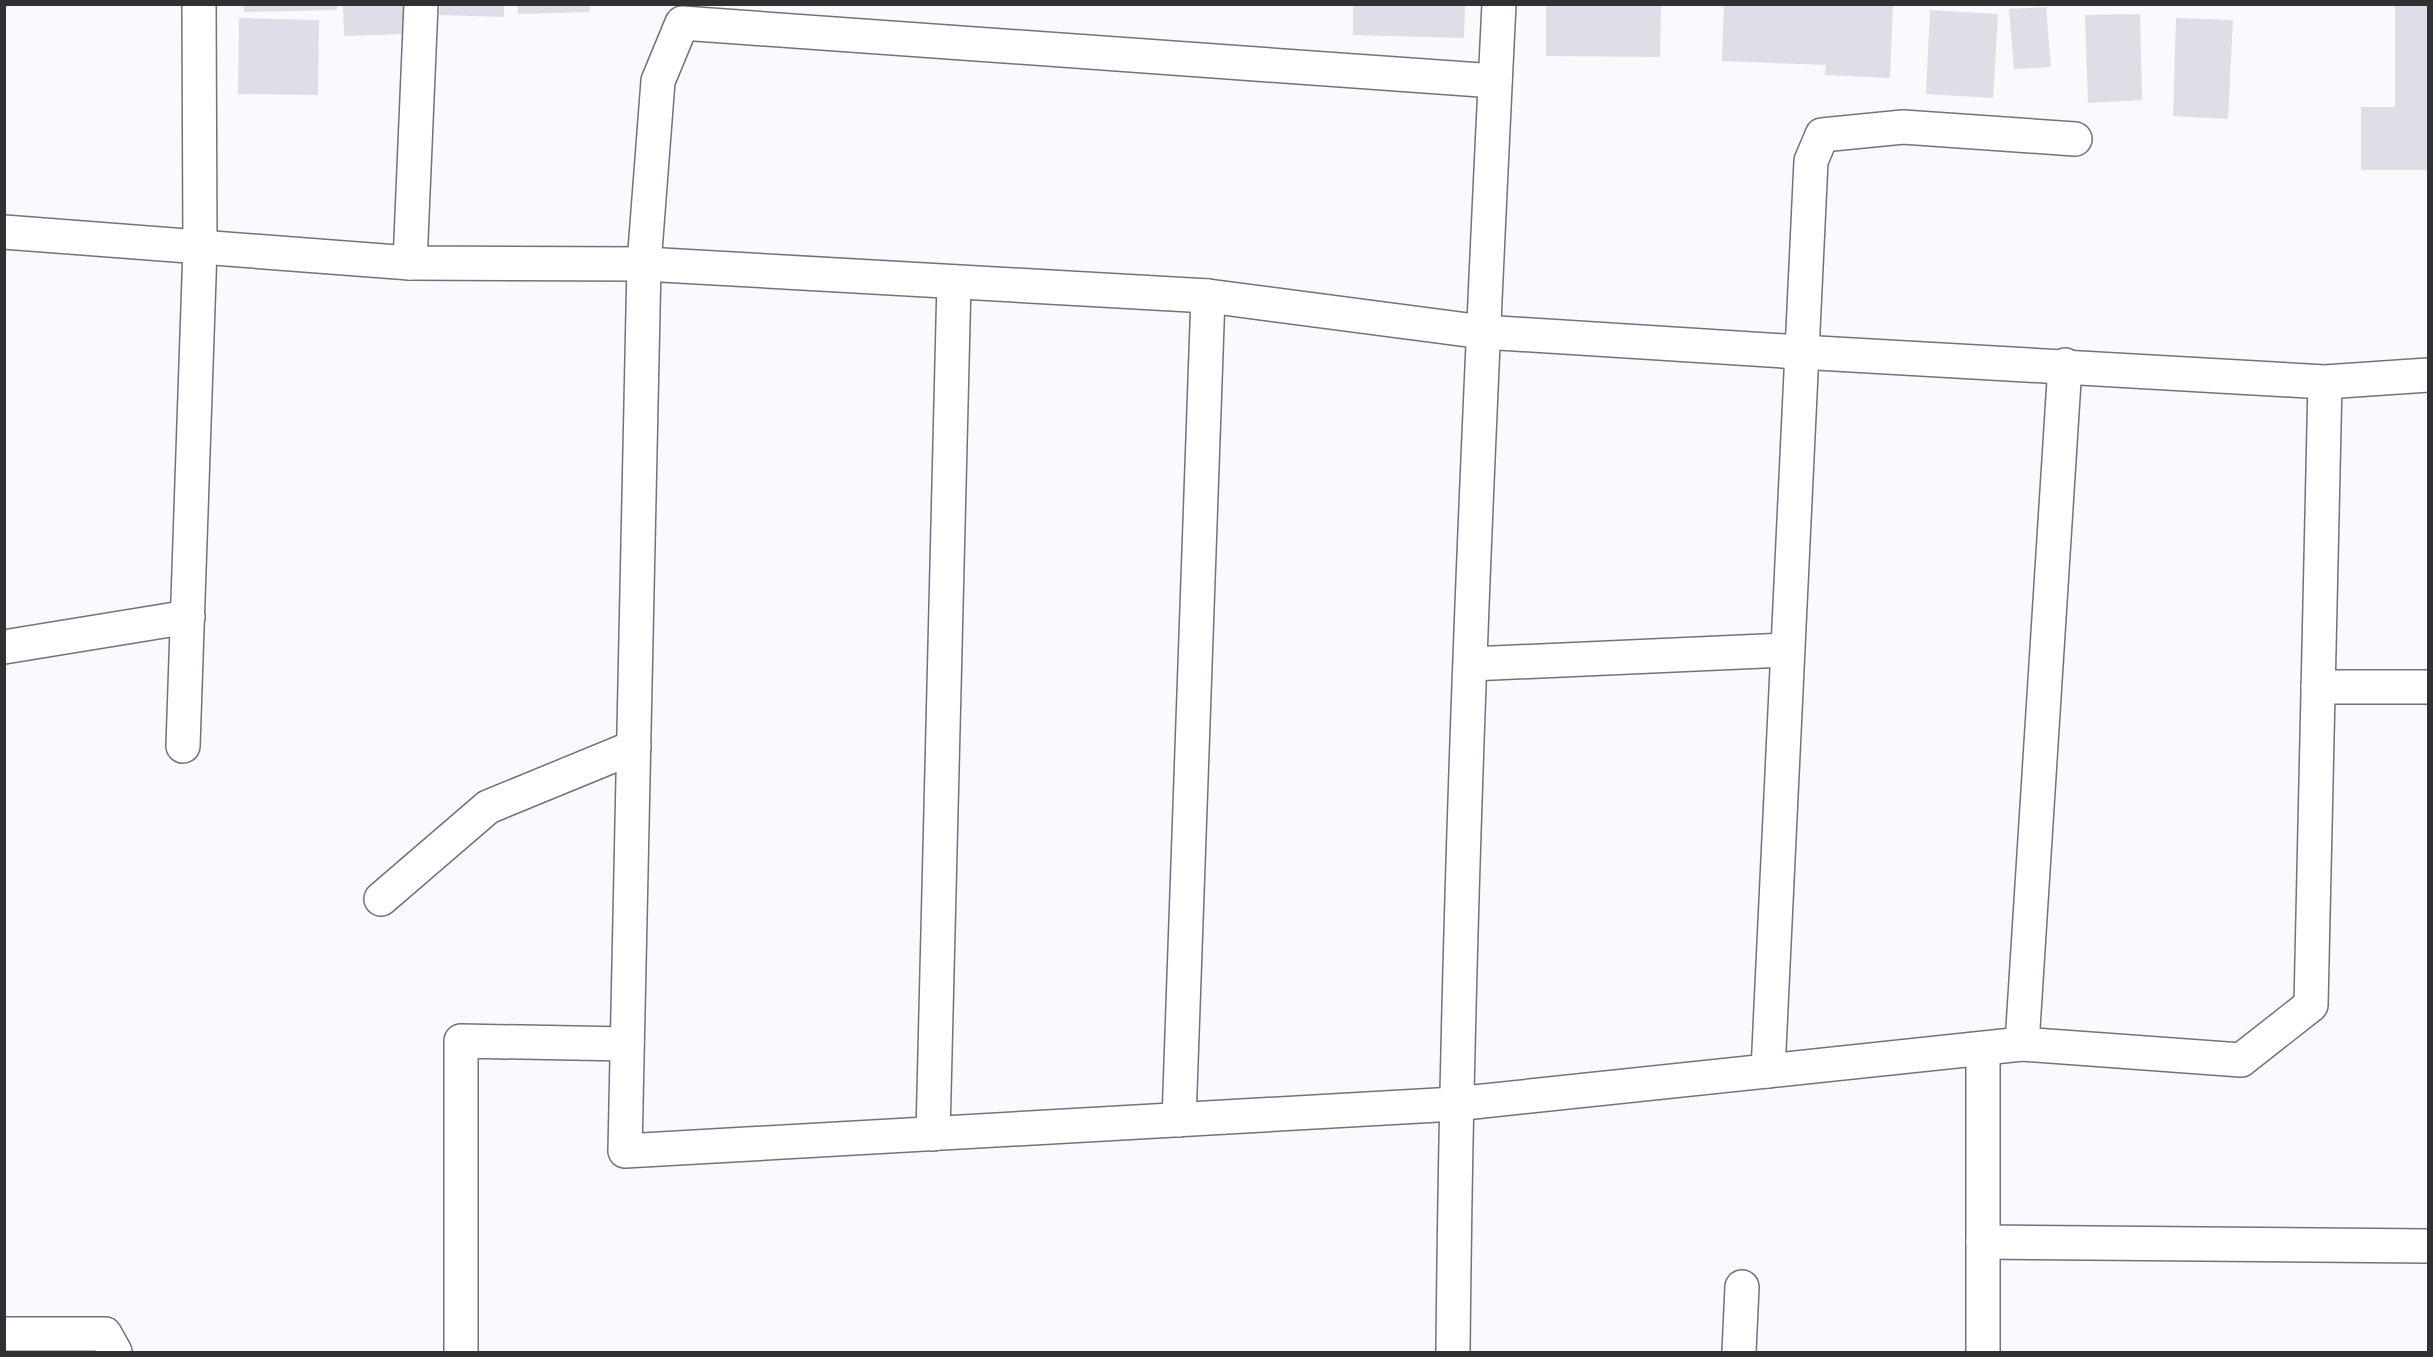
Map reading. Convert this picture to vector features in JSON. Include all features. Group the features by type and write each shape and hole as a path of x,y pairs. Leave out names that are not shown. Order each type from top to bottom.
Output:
{"street":[{"path":"183,746 200,248 200,4"},
{"path":"410,263 421,4"},
{"path":"1453,1353 1455,1104 1483,332 1499,4"},
{"path":"1495,81 682,23 658,81 644,264 625,1151 1455,1104 2022,1044 2241,1060 2311,1005 2325,382"},
{"path":"1768,1071 1810,161 1822,135 1903,127 2075,138"},
{"path":"4,231 410,263 644,264 1208,296 1483,332 1800,351 2325,382 2428,375"},
{"path":"933,1134 954,282"},
{"path":"1179,1120 1208,296"},
{"path":"2022,1044 2065,365"},
{"path":"4,647 188,617"},
{"path":"1471,664 1787,650"},
{"path":"2318,687 2428,687"},
{"path":"381,899 488,807 634,747"},
{"path":"460,1353 461,1041 627,1044"},
{"path":"1983,1048 1983,1353"},
{"path":"1983,1242 2428,1246"},
{"path":"1739,1353 1742,1287"},
{"path":"4,1334 105,1334 115,1353"}],"building":[{"path":"243,4 337,4 337,10 244,12"},
{"path":"343,4 403,4 404,34 344,36"},
{"path":"440,4 504,4 504,17 439,15"},
{"path":"518,4 590,4 590,12 518,14"},
{"path":"1353,4 1465,4 1464,38 1353,35"},
{"path":"1546,4 1661,5 1660,57 1546,56"},
{"path":"1724,4 1893,4 1890,78 1825,75 1826,65 1722,61"},
{"path":"2395,4 2428,4 2428,170 2361,170 2361,107 2395,107"},
{"path":"2046,7 2051,67 2014,69 2009,9"},
{"path":"1930,10 1998,14 1993,98 1926,94"},
{"path":"2140,14 2142,100 2088,103 2085,15"},
{"path":"239,18 319,20 318,95 238,94"},
{"path":"2176,18 2233,20 2228,119 2173,116"}]}
